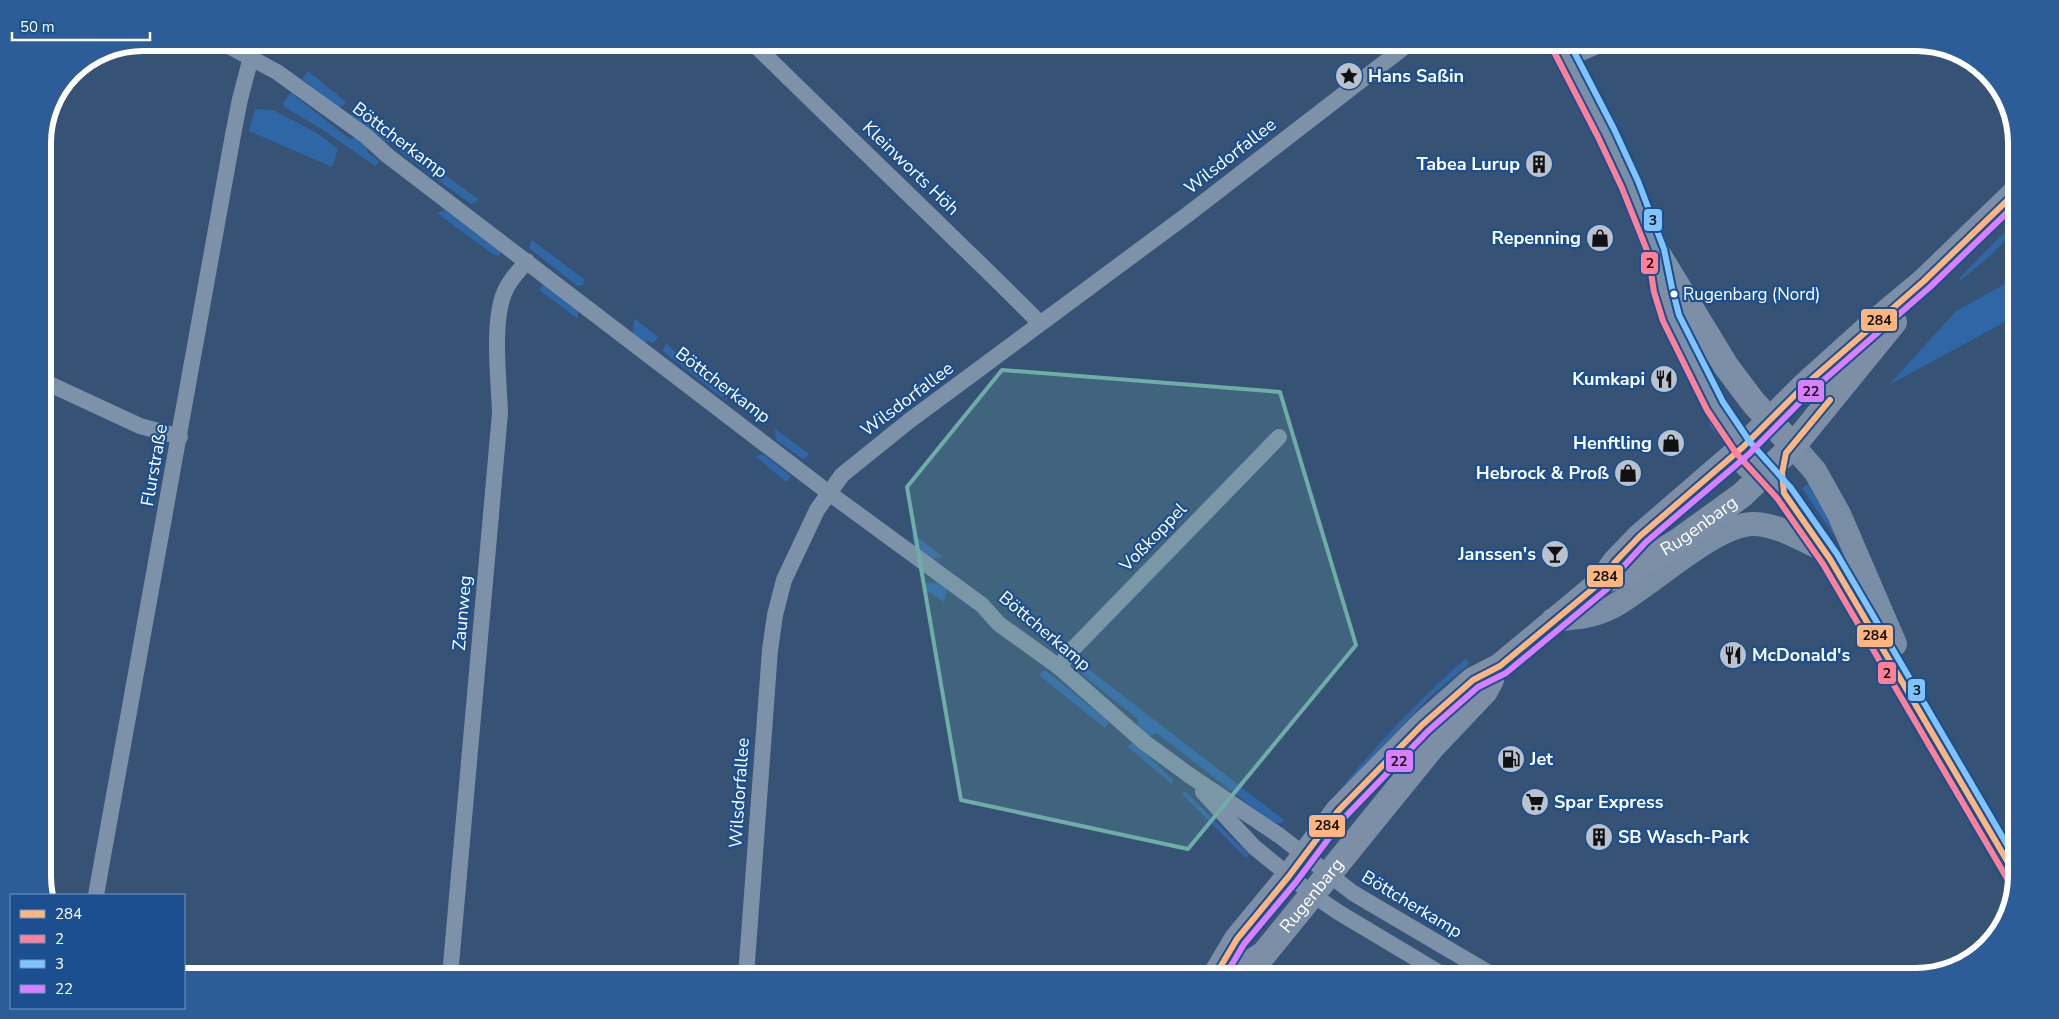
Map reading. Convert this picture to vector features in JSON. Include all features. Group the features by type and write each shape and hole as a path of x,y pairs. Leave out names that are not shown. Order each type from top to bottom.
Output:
{"main road":[{"path":"1563,51 1606,133 1630,184 1656,251 1726,366 1755,426 1766,474"},
{"path":"1924,281 2008,200"},
{"path":"1656,251 1663,290 1671,318 1715,406 1755,426 1790,450 1814,471 1839,514 1905,669 1919,711"},
{"name":"Rugenbarg","path":"1601,582 1624,574 1677,542 1742,495 1766,474 1812,424 1904,310 1924,281"},
{"name":"Rugenbarg","path":"1220,968 1237,939 1289,876 1338,811 1422,725 1472,680 1500,666 1601,582 1614,562 1640,536 1722,465 1755,426 1924,281"},
{"path":"1755,426 1794,428 1812,424"},
{"path":"1784,493 1782,473 1790,450"},
{"path":"1722,465 1744,465 1766,474 1784,493 1822,549 1868,623 2008,862"},
{"path":"1553,620 1589,617 1613,607 1718,535 1745,524 1775,527 1822,549"},
{"name":"Rugenbarg","path":"1242,968 1264,954 1432,747 1485,691 1500,666"}],"street":[{"name":"Flurstraße","path":"96,894 233,135 253,51"},
{"name":"Böttcherkamp","path":"254,51 277,72 366,136 388,156 829,492 974,599 1000,624 1058,667 1144,742 1189,775 1244,811 1353,893 1480,968"},
{"name":"Kleinworts Höh","path":"761,51 1040,323"},
{"name":"Wilsdorfallee","path":"747,968 770,650 775,615 784,580 800,543 829,492 842,476 882,443 1187,214 1399,51"},
{"name":"Zaunweg","path":"451,968 500,413 498,346 500,314 506,288 528,261"},
{"path":"51,385 140,426 180,437"},
{"name":"Voßkoppel","path":"1058,667 1071,651 1279,437"},
{"name":"Böttcherkamp","path":"1189,775 1247,840 1289,876 1338,912 1432,968"}],"highlighted area":[{"path":"1002,370 1280,392 1356,645 1188,849 961,800 907,487"}],"shaded area":[{"path":"308,71 346,102 343,106 339,107 302,79"},
{"path":"291,93 350,139 359,136 367,142 367,152 379,161 375,166 320,128 284,107 283,102"},
{"path":"353,107 395,138 393,142 388,143 351,115 350,110"},
{"path":"255,109 273,110 317,133 338,149 332,167 249,131"},
{"path":"402,143 478,199 476,202 471,204 400,152"},
{"path":"445,210 501,252 499,256 494,255 437,213"},
{"path":"2008,229 2008,237 1992,254 1961,280 1959,278"},
{"path":"532,240 585,280 583,285 578,286 530,249"},
{"path":"544,283 578,310 578,319 539,290"},
{"path":"2008,283 2008,320 1889,385 1956,311"},
{"path":"634,318 658,337 653,343 649,341 643,344 633,336"},
{"path":"666,343 680,357 730,395 721,397 663,351"},
{"path":"775,429 809,454 804,460 776,440"},
{"path":"763,454 791,476 786,482 755,456"},
{"path":"1808,484 1836,532 1833,534 1802,488"},
{"path":"912,533 943,557 932,559 913,545"},
{"path":"942,582 948,586 944,602 923,588 927,583"},
{"path":"1466,658 1469,664 1431,696 1334,797 1397,725"},
{"path":"1078,661 1284,820 1281,824 1274,822 1252,807 1157,733 1147,737 1137,729 1138,719 1083,675"},
{"path":"1045,670 1107,720 1108,724 1105,728 1039,675"},
{"path":"1132,742 1173,780 1172,784 1128,747"},
{"path":"1186,792 1249,855 1246,858 1181,793"}],"transit line":[{"name":"2","path":"1554,51 1622,188 1648,253 1654,292 1663,321 1707,410 1736,453 1777,498 1823,564 2008,880"},
{"name":"3","path":"1574,51 1614,129 1638,181 1664,249 1679,315 1723,402 1750,442 1791,488 1837,554 2008,846"},
{"name":"284","path":"1220,968 1237,939 1289,876 1338,811 1422,725 1473,680 1500,666 1601,582 1615,562 1640,536 1743,447 1804,386 1924,281 2008,200"},
{"name":"22","path":"1230,968 1244,944 1296,882 1345,817 1428,731 1478,687 1506,673 1607,589 1622,568 1646,542 1749,454 1810,392 1930,287 2008,212"},
{"name":"284","path":"1830,400 1786,453 1782,473 1784,493 1830,559 2008,862"}],"place":[{"name":"Hans Saßin","path":"1349,76"},
{"name":"Tabea Lurup","path":"1539,164"},
{"name":"Repenning","path":"1600,238"},
{"name":"Rugenbarg (Nord)","path":"1674,294"},
{"name":"Kumkapi","path":"1664,379"},
{"name":"Henftling","path":"1671,443"},
{"name":"Hebrock & Proß","path":"1628,473"},
{"name":"Janssen's","path":"1555,554"},
{"name":"McDonald's","path":"1733,655"},
{"name":"Jet","path":"1511,759"},
{"name":"Spar Express","path":"1535,802"},
{"name":"SB Wasch-Park","path":"1599,837"}]}
